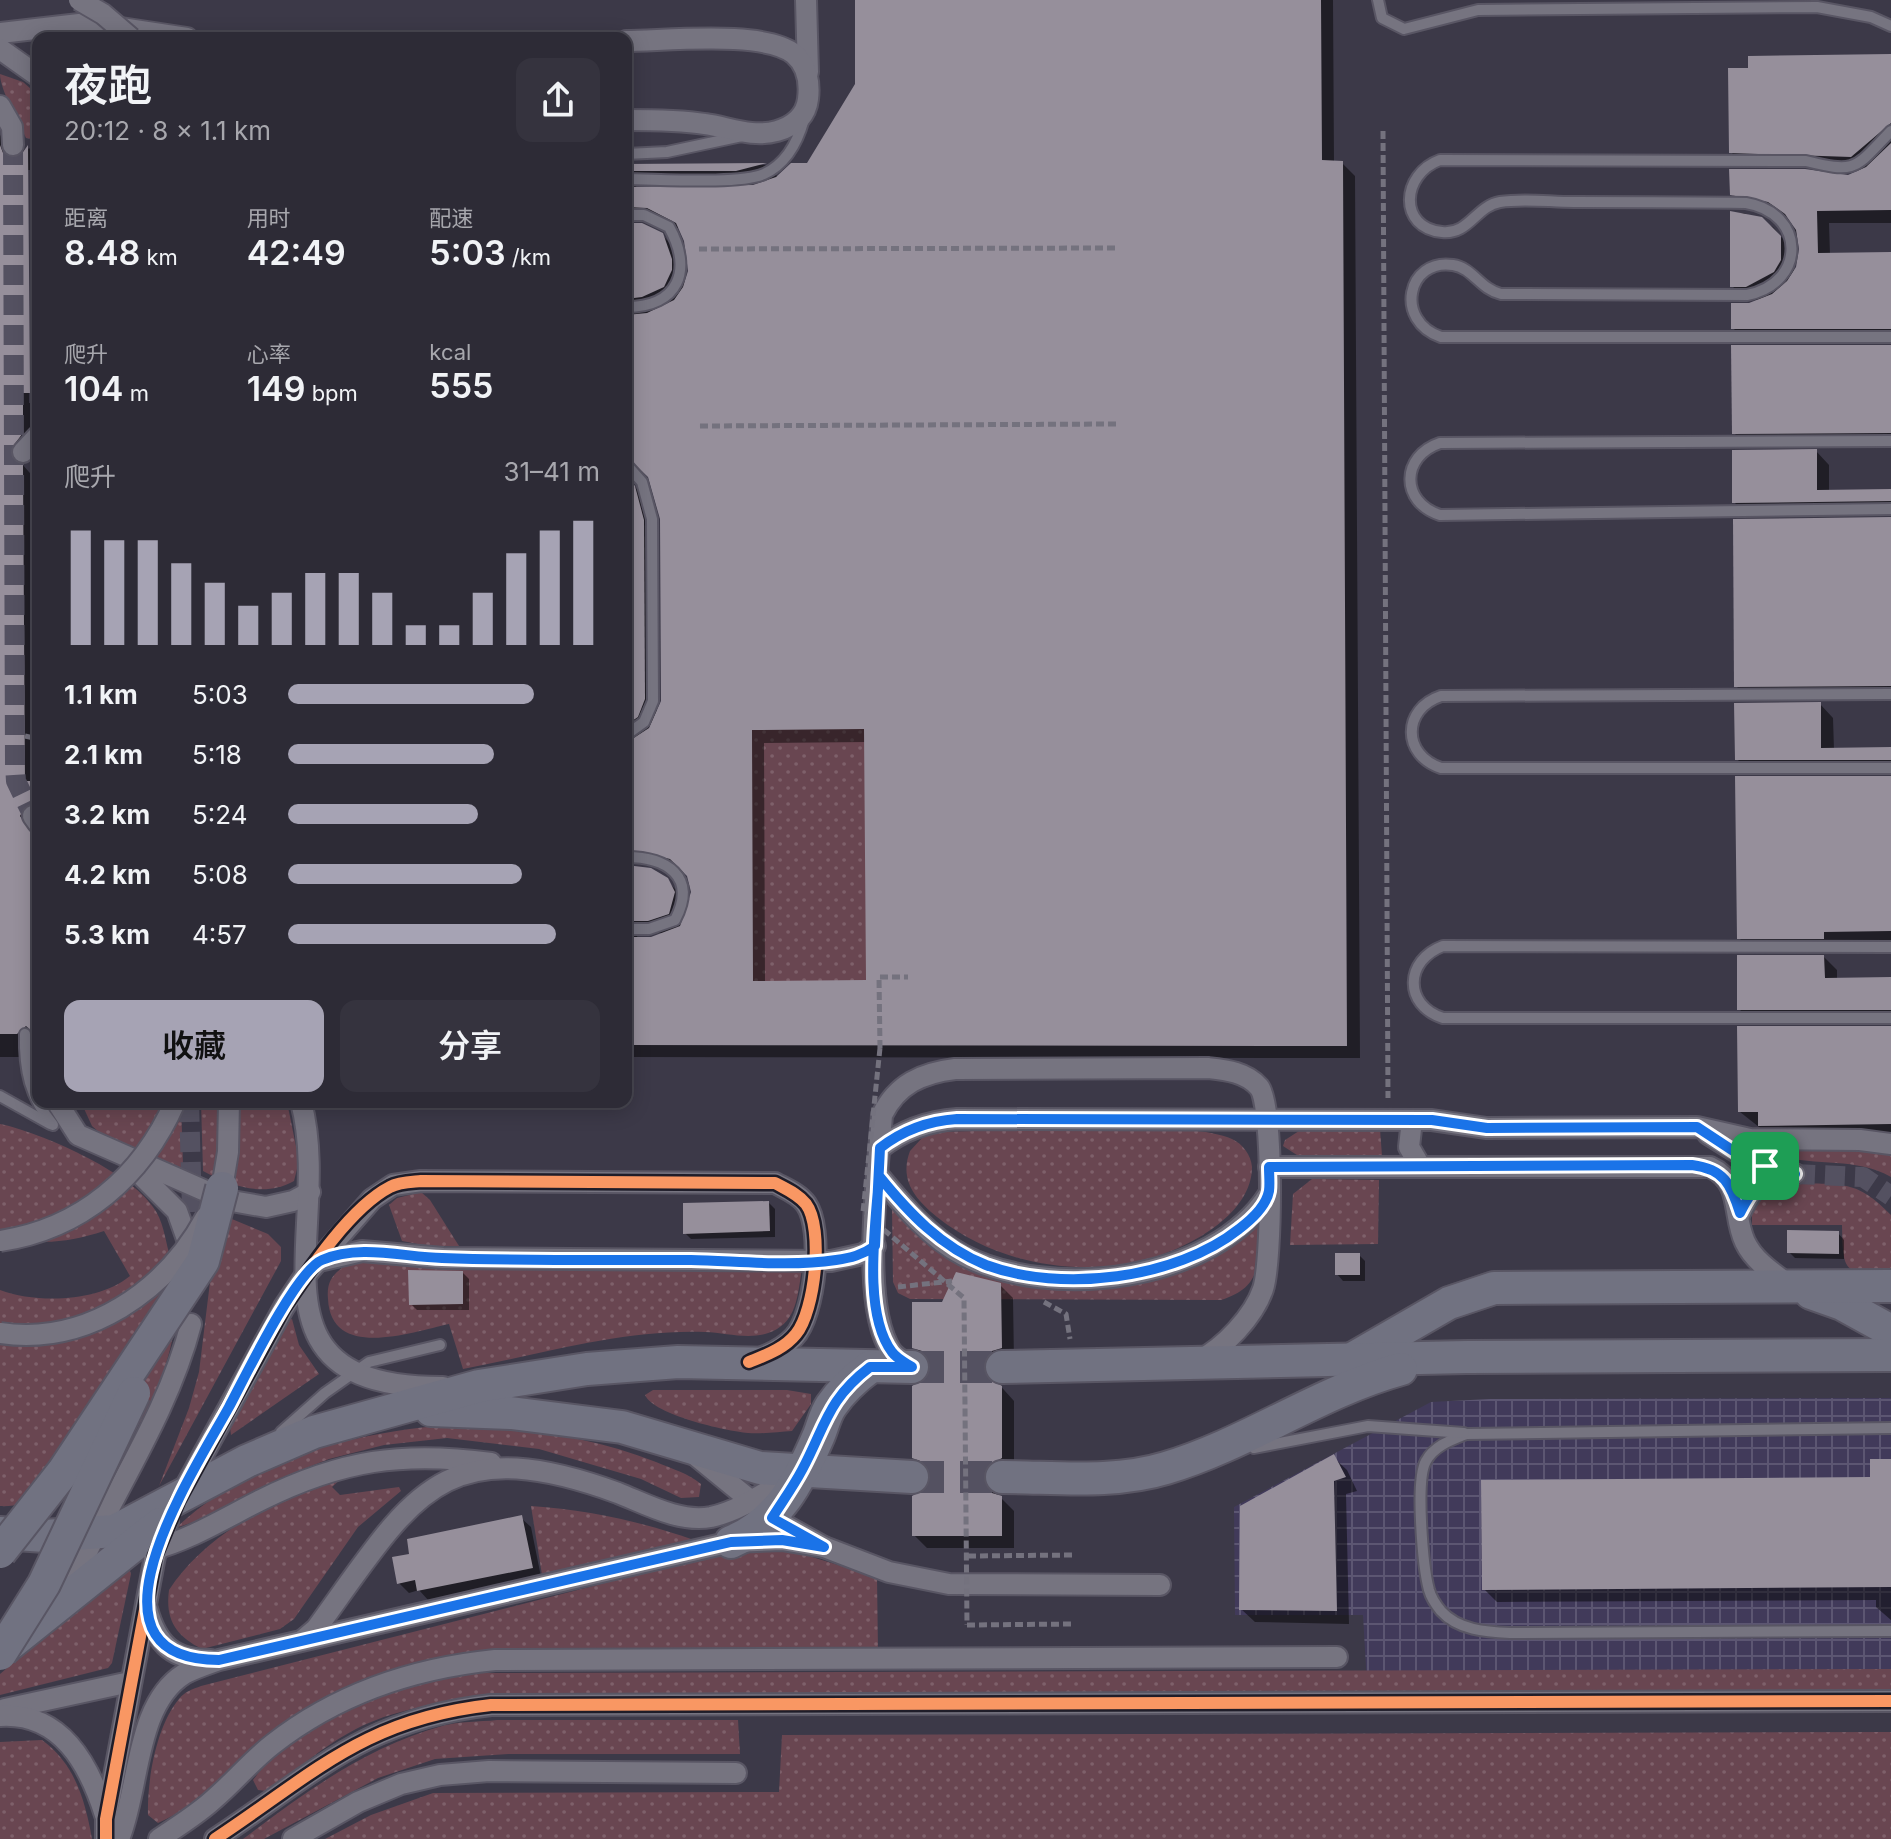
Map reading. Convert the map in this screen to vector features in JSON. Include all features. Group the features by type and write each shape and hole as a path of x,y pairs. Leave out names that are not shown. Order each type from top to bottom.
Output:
{"main road":[{"path":"0,1652 58,1556 176,1326 203,1261 222,1188"},
{"path":"1789,1285 1842,1304 1891,1331"},
{"path":"1350,1360 1449,1303 1494,1288 1891,1286"},
{"path":"0,1552 176,1326"},
{"path":"1002,1367 1467,1357 1891,1355"},
{"path":"1002,1477 1118,1476 1167,1468 1372,1377 1467,1357"},
{"path":"0,1652 211,1480 314,1432 479,1386 621,1365 749,1362 912,1367"},
{"path":"731,1542 754,1533 760,1510 801,1472 828,1409 842,1391 870,1367"},
{"path":"479,1386 563,1403 622,1427 760,1468 912,1477"},
{"path":"382,1413 449,1409 622,1427"},
{"path":"0,1532 94,1534 115,1531 175,1508"}],"street":[{"path":"79,0 103,14 124,32"},
{"path":"632,120 678,121 756,133 776,131 805,114 808,74 806,0"},
{"path":"0,33 80,23 144,32"},
{"path":"80,23 91,32"},
{"path":"632,41 764,43 796,55 808,74"},
{"path":"0,49 32,72"},
{"path":"0,106 8,131"},
{"path":"23,452 32,442"},
{"path":"912,1367 893,1354 885,1338 875,1289 882,1115 900,1089 922,1075 955,1069 1229,1070 1248,1077 1266,1099 1269,1167 1267,1270 1263,1290 1252,1310 1220,1347 1187,1365"},
{"path":"61,1108 78,1135 240,1204 280,1205 310,1192"},
{"path":"0,1241 47,1230 108,1196 150,1148 172,1108"},
{"path":"0,1333 47,1334 69,1330 114,1312 141,1294 177,1260 198,1232 222,1188 228,1152 229,1108"},
{"path":"302,1108 310,1144 304,1277 308,1311 319,1342 351,1373 392,1385 479,1386"},
{"path":"880,1148 903,1131 947,1120 1412,1120 1456,1121 1487,1128 1697,1127 1750,1139 1860,1140 1891,1144"},
{"path":"1412,1120 1409,1147 1420,1166"},
{"path":"1697,1127 1753,1162 1795,1174 1774,1177 1752,1188 1740,1213"},
{"path":"111,1148 167,1197 183,1222 194,1261"},
{"path":"1269,1167 1710,1167 1719,1171 1731,1186 1740,1213 1743,1237 1751,1253 1789,1285"},
{"path":"879,1176 915,1217 962,1254 1014,1272 1066,1278 1139,1273 1206,1250 1255,1216 1269,1194"},
{"path":"106,1829 130,1682 158,1548 175,1508 284,1307 304,1277 372,1199 393,1185 421,1181 775,1183 806,1204 812,1216 814,1261 808,1314 800,1328 775,1352 749,1362"},
{"path":"319,1261 362,1251 443,1258 814,1261 851,1258 875,1246"},
{"path":"64,1602 94,1534 129,1474 179,1368 176,1326"},
{"path":"686,1447 760,1510 824,1547 889,1572 949,1584 1160,1585"},
{"path":"119,1557 187,1537 299,1481 343,1465 412,1457 523,1467 678,1514 707,1518 760,1510"},
{"path":"300,1642 316,1629 379,1540 409,1507 454,1478 482,1469 523,1467"},
{"path":"0,1532 41,1524 83,1510 129,1474"},
{"path":"119,1839 130,1813 151,1713 160,1698 185,1674 219,1660 731,1542 782,1540 824,1547"},
{"path":"146,1605 152,1629 171,1652 196,1660 219,1660"},
{"path":"159,1839 204,1808 271,1745 302,1725 372,1688 449,1665 495,1660 1337,1657"},
{"path":"0,1713 130,1682"},
{"path":"215,1839 325,1760 358,1741 427,1716 491,1705 1891,1701"},
{"path":"0,1713 30,1717 66,1740 95,1781 106,1829"},
{"path":"293,1839 358,1802 401,1784 440,1775 489,1771 736,1773"}],"lane":[{"path":"1378,0 1382,18 1404,29 1478,10 1817,7 1871,17 1891,26"},
{"path":"632,179 745,178 766,173 795,144 805,114"},
{"path":"1891,131 1860,162 1839,170 1806,161 1440,160 1419,171 1410,191 1410,202 1420,222 1440,232 1462,229 1499,202 1746,203 1776,213 1791,240 1786,271 1777,283 1747,295 1501,294 1488,291 1463,268 1441,265 1421,276 1411,296 1411,307 1421,327 1441,337 1891,337"},
{"path":"632,154 667,152 756,133"},
{"path":"632,215 644,215 669,227 681,255 682,272 667,295 653,303 632,306"},
{"path":"1891,441 1440,443 1419,453 1413,463 1410,485 1420,505 1440,515 1891,509"},
{"path":"632,471 642,482 652,519 653,670 650,712 644,722 632,731"},
{"path":"1891,694 1441,696 1421,707 1411,731 1414,749 1421,758 1441,768 1891,768"},
{"path":"632,857 646,857 666,865 681,882 682,894 681,907 675,920 649,929 632,929"},
{"path":"1891,947 1443,946 1423,957 1412,977 1416,999 1432,1015 1443,1018 1891,1018"},
{"path":"25,1034 32,1090"},
{"path":"0,1096 78,1135"},
{"path":"40,1108 53,1125"},
{"path":"247,1461 351,1373 369,1362 440,1345"},
{"path":"1167,1468 1346,1429 1403,1427 1466,1434 1891,1428"},
{"path":"1466,1434 1432,1453 1424,1464 1421,1482 1430,1594 1441,1611 1456,1623 1486,1632 1510,1633 1891,1631"}],"path":[{"path":"1383,131 1388,1120"},
{"path":"699,249 1115,248"},
{"path":"700,426 1116,424"},
{"path":"25,736 32,738"},
{"path":"908,977 879,977 880,1048 863,1212 964,1298 967,1625 1074,1624"},
{"path":"875,1289 952,1281"},
{"path":"1036,1300 1058,1307 1066,1314 1071,1366"},
{"path":"968,1556 1076,1555"}],"shaded area":[{"path":"0,74 23,82 32,90 32,139 26,138"},
{"path":"905,233 909,989 727,990 723,234"},
{"path":"84,1108 181,1108 183,1166 180,1171 101,1134 92,1126"},
{"path":"201,1108 288,1108 299,1161 294,1181 271,1189 248,1188 203,1171"},
{"path":"0,1124 38,1135 83,1155 125,1180 141,1194 153,1207 161,1223 178,1295 174,1332 155,1394 140,1423 121,1449 99,1470 73,1488 42,1499 5,1506 0,1506 0,1290 32,1297 67,1298 102,1291 130,1276 104,1231 52,1242 0,1235"},
{"path":"1124,1127 1187,1130 1232,1139 1246,1150 1252,1167 1242,1199 1218,1225 1170,1252 1127,1264 1070,1267 1013,1257 986,1247 937,1217 916,1196 908,1180 906,1171 910,1151 922,1138 938,1132"},
{"path":"1380,1129 1382,1156 1300,1157 1283,1146 1285,1140 1299,1131"},
{"path":"1758,1149 1885,1152 1891,1154 1891,1177 1859,1166 1792,1159"},
{"path":"1312,1179 1379,1180 1378,1244 1290,1245 1293,1194"},
{"path":"1795,1183 1848,1186 1879,1203 1891,1215 1891,1276 1863,1274 1849,1267 1843,1253 1842,1225 1752,1225 1752,1213 1763,1192"},
{"path":"421,1192 430,1200 459,1246 428,1246 402,1241 389,1205 397,1198"},
{"path":"892,1208 939,1251 994,1275 1182,1269 1232,1247 1260,1225 1258,1262 1256,1272 1245,1288 1221,1300 910,1299 898,1293 893,1282"},
{"path":"227,1217 268,1234 281,1247 281,1261 159,1486 189,1408 199,1372 210,1282 208,1246"},
{"path":"353,1261 486,1269 802,1269 798,1294 789,1318 769,1333 751,1336 705,1332 644,1334 463,1369 449,1324 376,1338 343,1330 333,1318 328,1299 329,1286 337,1272"},
{"path":"292,1319 299,1345 319,1374 231,1435 230,1427 286,1321"},
{"path":"653,1390 787,1390 811,1394 811,1404 792,1431 748,1433 708,1425 662,1409 645,1395"},
{"path":"1891,1398 1891,1684 1367,1685 1363,1615 1235,1615 1234,1507 1431,1402 1490,1399"},
{"path":"478,1424 568,1437 634,1454 696,1480 701,1484 699,1497 681,1498 641,1479 539,1449 447,1438 384,1445 329,1459 276,1480 228,1510 176,1528 207,1502 241,1481 317,1449 398,1431"},
{"path":"343,1477 332,1487 340,1495 399,1487 401,1491 358,1527 294,1619 280,1629 202,1649 179,1633 169,1610 169,1590 203,1551 223,1534 270,1506"},
{"path":"531,1506 613,1517 694,1540 542,1575"},
{"path":"783,1548 877,1577 878,1652 497,1652 433,1662 373,1681 294,1717 273,1731 190,1805 158,1823 148,1815 151,1770 164,1724 181,1697 201,1686 730,1551"},
{"path":"126,1568 131,1574 112,1663 108,1668 0,1695 0,1674"},
{"path":"1891,1669 1891,1690 503,1695 423,1707 383,1717 336,1740 266,1791 258,1790 253,1780 297,1738 355,1705 419,1683 479,1673"},
{"path":"497,1720 738,1720 740,1754 508,1754 435,1759 378,1778 264,1839 243,1839 337,1773 387,1746 449,1724"},
{"path":"1891,1732 1891,1839 325,1839 371,1815 433,1793 779,1792 782,1735"},
{"path":"42,1740 63,1760 77,1784 92,1839 0,1839 0,1742"}],"building":[{"path":"855,0 1321,0 1322,160 1343,161 1347,1046 632,1045 632,937 651,937 680,926 691,892 687,876 670,859 632,850 632,739 649,728 661,701 660,519 648,477 632,462 632,314 647,313 674,300 683,287 688,271 684,241 676,223 647,208 632,207 632,187 753,185 776,177 791,163 807,163 855,84","holes":["864,729 866,980 753,981 752,730"]},
{"path":"1891,54 1891,123 1851,157 1729,153 1728,68 1748,68 1748,56"},
{"path":"1891,143 1891,210 1817,211 1818,253 1891,252 1891,329 1731,329 1731,303 1749,303 1772,294 1787,281 1796,267 1799,249 1796,230 1785,214 1768,202 1730,195 1729,169 1805,169 1848,175 1866,167"},
{"path":"0,145 3,153 13,158 21,155 28,145 30,393 23,393 23,433 10,450 14,461 23,465 25,781 32,781 32,803 25,806 20,816 32,834 32,1031 26,1026 17,1034 0,1034"},
{"path":"767,163 736,171 632,171 632,164"},
{"path":"1730,211 1762,217 1781,236 1781,260 1774,272 1746,287 1730,287"},
{"path":"632,223 642,223 663,233 672,259 672,270 664,287 632,298"},
{"path":"1731,345 1891,345 1891,433 1732,434"},
{"path":"1817,449 1817,490 1891,489 1891,501 1732,503 1732,450"},
{"path":"632,483 644,520 645,699 638,717 632,721"},
{"path":"1891,517 1891,686 1734,687 1733,519"},
{"path":"1821,702 1821,748 1891,747 1891,760 1735,760 1734,703"},
{"path":"1735,776 1891,776 1891,931 1824,932 1824,939 1737,939"},
{"path":"632,866 651,868 668,878 675,892 669,914 648,921 632,921"},
{"path":"1737,955 1824,955 1825,978 1891,977 1891,1010 1737,1010"},
{"path":"1737,1026 1891,1026 1891,1124 1758,1126 1758,1112 1738,1112"},
{"path":"769,1201 770,1231 683,1234 683,1203"},
{"path":"1787,1230 1839,1231 1839,1254 1787,1253"},
{"path":"1335,1253 1360,1253 1360,1275 1335,1275"},
{"path":"408,1270 463,1271 463,1304 409,1305"},
{"path":"956,1272 1001,1283 1002,1348 992,1351 983,1367 986,1377 1002,1386 1002,1458 986,1467 983,1478 992,1493 1002,1496 1002,1536 912,1536 912,1496 927,1488 931,1477 923,1462 912,1458 912,1386 928,1377 931,1367 922,1351 912,1348 912,1302 942,1302"},
{"path":"1334,1454 1346,1477 1334,1481 1337,1611 1239,1610 1240,1506"},
{"path":"1870,1459 1891,1459 1891,1587 1482,1590 1481,1480 1870,1477"},
{"path":"522,1515 533,1568 417,1591 415,1580 397,1584 392,1557 409,1554 407,1539"}],"tunnel":[{"path":"13,145 15,765 16,781 32,814"},
{"path":"189,1108 193,1246"},
{"path":"1795,1174 1863,1177 1891,1196"},
{"path":"912,1367 1002,1367"},
{"path":"912,1477 1002,1477"}],"cycle path":[{"path":"106,1839 106,1819 155,1556 178,1501 284,1307 332,1241 375,1196 394,1185 421,1181 775,1183 799,1197 812,1216 815,1269 808,1307 796,1334 780,1348 749,1362"},
{"path":"215,1839 313,1771 374,1736 447,1712 491,1705 1891,1701"}],"route":[{"path":"937,1120 1432,1120 1456,1121 1487,1128 1697,1127 1738,1154 1765,1166 1795,1174 1774,1177 1752,1188 1740,1213 1731,1186 1719,1171 1692,1165 1269,1167 1269,1194 1255,1216 1206,1250 1139,1273 1066,1278 1014,1272 989,1266 962,1254 934,1235 899,1201 879,1176 875,1289 880,1324 893,1354 912,1367 870,1367 842,1391 828,1409 801,1472 772,1518 824,1547 782,1540 731,1542 219,1660 196,1660 171,1652 161,1644 152,1629 146,1605 155,1556 171,1515 284,1307 319,1261 339,1254 362,1251 443,1258 785,1261 851,1258 875,1246 880,1148 903,1131 937,1120"}]}
